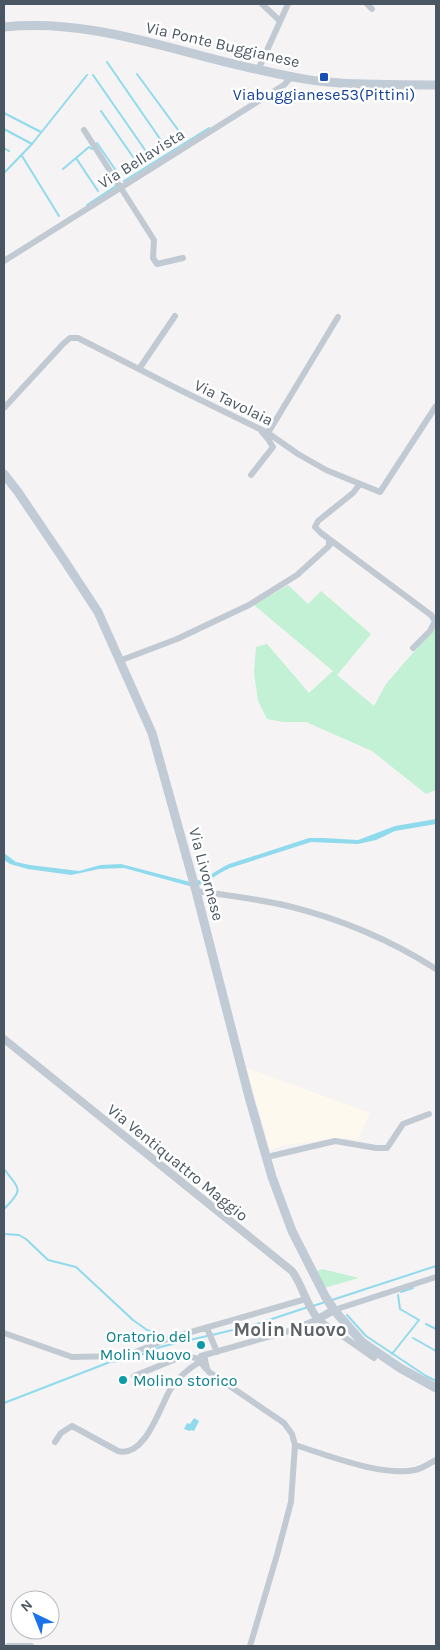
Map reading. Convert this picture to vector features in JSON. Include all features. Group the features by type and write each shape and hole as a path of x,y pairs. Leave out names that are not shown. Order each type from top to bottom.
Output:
{"main road":[{"name":"Via Ponte Buggianese","path":"4,27 43,25 74,27 122,35 258,70 319,82 436,85"},
{"name":"Via Livornese","path":"4,474 44,530 98,612 152,733 193,877 249,1097 292,1231 329,1303 362,1342 400,1368 436,1388"}],"street":[{"path":"262,4 280,21"},
{"path":"258,70 288,4"},
{"name":"Via Bellavista","path":"4,261 284,85 292,76"},
{"path":"84,130 154,240 153,258 157,264 183,258"},
{"path":"139,369 175,316"},
{"path":"268,433 338,317"},
{"name":"Via Tavolaia","path":"4,408 63,344 70,338 81,338 268,433 298,454 326,470 380,492 436,406"},
{"path":"251,475 272,447 268,438 258,428"},
{"path":"360,484 353,493 316,523 315,527 317,531 432,615 435,621 430,630 413,648"},
{"path":"119,661 177,639 249,605 297,575 324,552 329,546 329,539"},
{"path":"196,890 287,906 365,930 404,949 436,969"},
{"name":"Via Ventiquattro Maggio","path":"4,1039 292,1271 300,1282 308,1304 318,1319"},
{"path":"267,1158 335,1141 386,1148 403,1124 428,1114"},
{"path":"55,1442 62,1433 72,1426 118,1451 132,1451 146,1436 170,1390 179,1378 201,1359 217,1352 304,1326 318,1319 329,1303 436,1277"},
{"path":"4,1333 72,1357 119,1356 133,1353 170,1338 308,1304"},
{"path":"318,1319 374,1358"},
{"path":"208,1329 217,1352"},
{"path":"134,1376 181,1357 189,1356 201,1359 208,1370 284,1424 292,1434 295,1445 291,1502 250,1646"},
{"path":"295,1445 350,1462 394,1472 416,1470 436,1460"},
{"path":"8,1646 31,1646"}],"shaded area":[{"path":"247,1068 370,1113 358,1140 341,1138 286,1145 270,1150"}],"green space":[{"path":"288,585 308,604 321,591 371,634 337,675 374,706 386,684 436,626 436,790 426,794 372,751 306,722 284,722 267,719 258,701 254,673 256,647 267,644 309,693 333,671 254,605"},
{"path":"322,1269 359,1278 324,1288 315,1272"}],"water":[{"path":"436,819 436,824 395,831 376,840 358,844 311,842 230,868 193,887 124,868 99,869 71,875 28,869 10,864 4,860 4,853 16,862 79,871 100,865 121,864 190,882 206,877 229,864 309,838 358,840 395,826"},
{"path":"194,1418 199,1421 194,1431 184,1429 187,1423 190,1424"}],"waterway":[{"path":"107,62 167,149"},
{"path":"137,74 184,138"},
{"path":"4,173 32,144 87,75"},
{"path":"93,75 152,160"},
{"path":"101,111 140,167"},
{"path":"4,113 41,132"},
{"path":"124,181 209,128"},
{"path":"4,129 32,144"},
{"path":"97,143 121,178"},
{"path":"63,169 89,147 92,149"},
{"path":"4,148 9,151"},
{"path":"22,156 59,216"},
{"path":"76,158 98,191"},
{"path":"87,205 116,186 115,184"},
{"path":"4,1169 18,1189 15,1197 4,1209"},
{"path":"4,1234 19,1235 26,1239 48,1260 76,1267 133,1320 147,1330 166,1337"},
{"path":"332,1300 436,1266"},
{"path":"401,1292 413,1288"},
{"path":"392,1354 419,1320 400,1309 398,1295"},
{"path":"313,1306 325,1302"},
{"path":"212,1335 257,1324 308,1307"},
{"path":"347,1315 366,1336 436,1381"},
{"path":"426,1324 436,1329"},
{"path":"4,1403 110,1362 128,1360 160,1347 207,1336"},
{"path":"413,1338 436,1351"}],"place":[{"name":"Viabuggianese53(Pittini)","path":"324,77"},
{"name":"Oratorio del Molin Nuovo","path":"201,1345"},
{"name":"Molino storico","path":"123,1380"}],"district":[{"name":"Molin Nuovo","path":"290,1329"}]}
